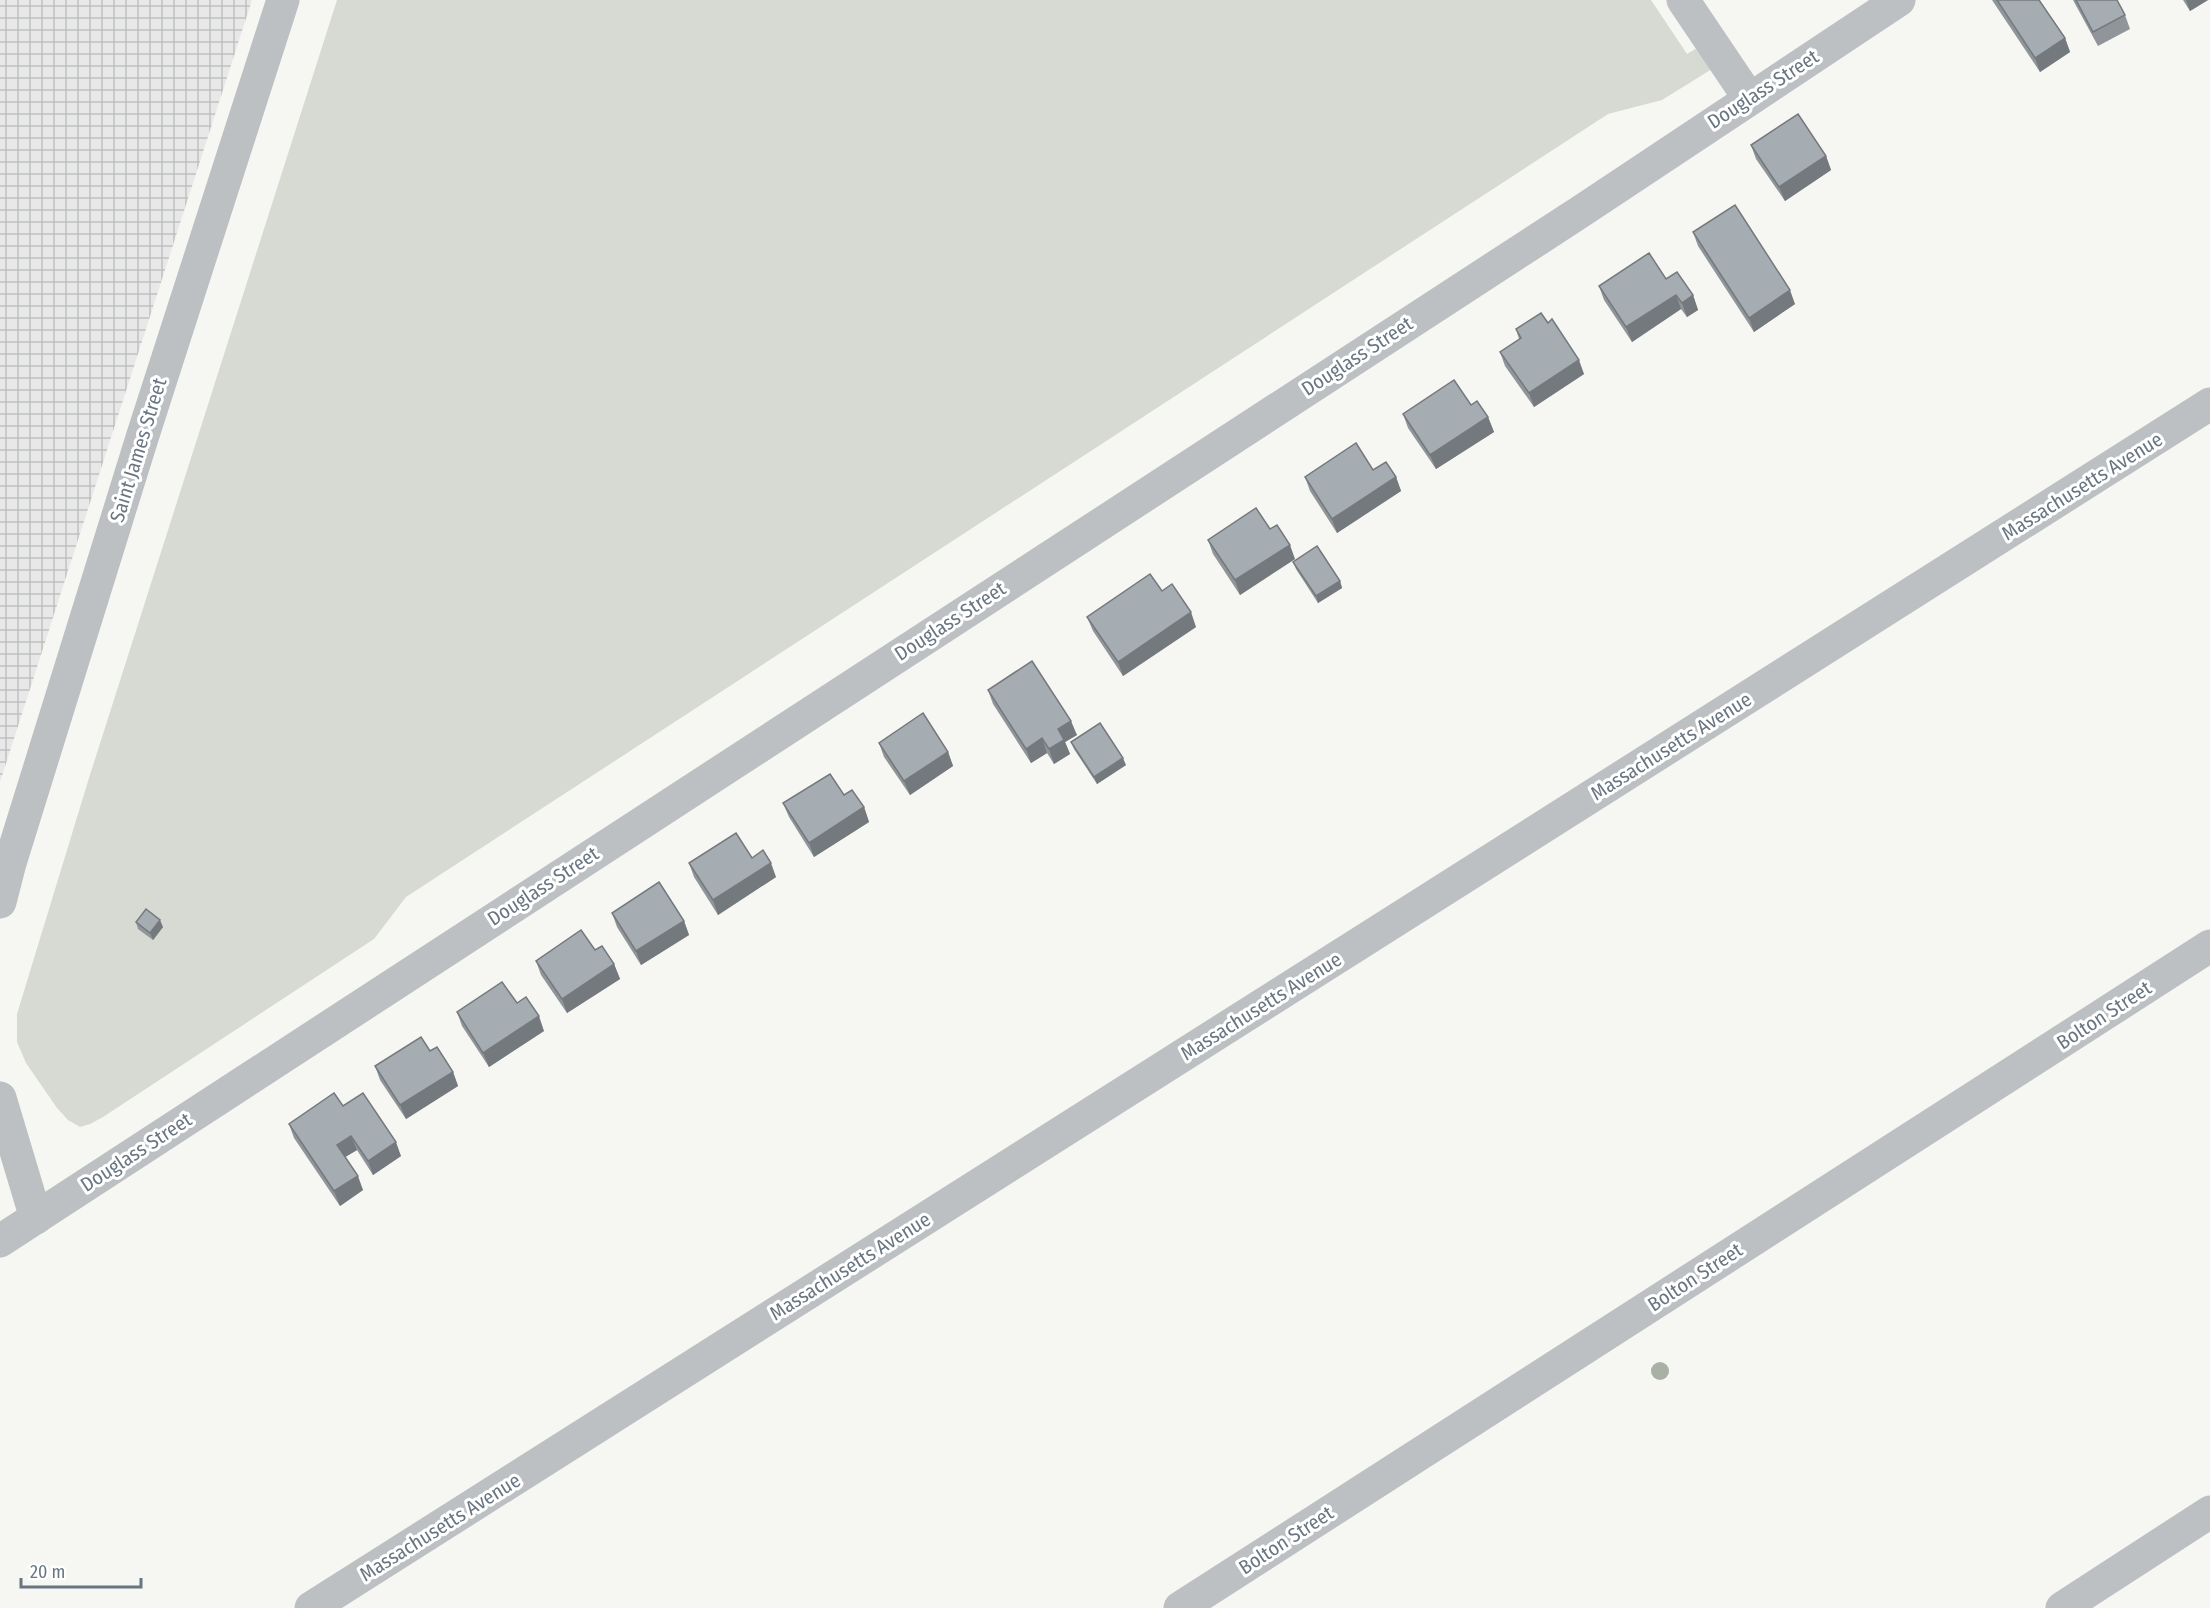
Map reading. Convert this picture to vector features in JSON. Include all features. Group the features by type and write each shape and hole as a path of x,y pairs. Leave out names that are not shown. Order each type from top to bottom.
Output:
{"street":[{"name":"Saint James Street","path":"0,902 10,863 142,438 283,0"},
{"path":"1683,0 1749,98"},
{"name":"Douglass Street","path":"0,1241 1582,210 1899,0"},
{"name":"Massachusetts Avenue","path":"311,1608 2210,404"},
{"name":"Bolton Street","path":"1180,1608 2210,946"},
{"path":"0,1098 36,1218"},
{"path":"2062,1608 2210,1512"}],"shaded area":[{"path":"0,0 252,0 0,782"},
{"path":"337,0 1651,0 1687,54 1697,48 1712,69 1662,100 1608,114 406,897 374,939 103,1117 80,1127 68,1120 57,1108 26,1063 17,1042 17,1014 89,778"}],"building":[{"path":"1997,0 2039,0 2065,38 2035,58"},
{"path":"2076,0 2117,0 2125,15 2093,32"},
{"path":"1798,114 1826,156 1779,187 1751,145"},
{"path":"1735,205 1790,290 1749,318 1693,232"},
{"path":"1649,253 1666,279 1677,272 1693,295 1682,303 1676,295 1626,327 1599,286"},
{"path":"1541,313 1548,323 1552,319 1579,360 1529,393 1500,352 1521,338 1516,329"},
{"path":"1454,380 1471,405 1477,401 1488,417 1430,455 1403,414"},
{"path":"1356,443 1373,470 1386,462 1396,477 1332,519 1305,477"},
{"path":"1256,508 1270,529 1277,525 1290,545 1235,580 1208,540"},
{"path":"1317,546 1340,581 1316,596 1293,562"},
{"path":"1150,574 1162,591 1172,584 1191,612 1118,662 1087,617"},
{"path":"1032,661 1071,721 1058,729 1064,740 1049,749 1042,738 1026,749 988,690"},
{"path":"923,713 948,752 904,781 879,743"},
{"path":"1100,723 1123,758 1094,777 1071,742"},
{"path":"830,774 844,795 852,790 864,807 809,843 783,803"},
{"path":"736,833 752,858 763,850 771,863 713,900 689,863"},
{"path":"659,882 684,921 636,951 612,913"},
{"path":"146,909 160,920 150,933 136,922"},
{"path":"581,930 595,950 602,946 614,964 562,999 536,961"},
{"path":"502,982 517,1003 526,997 539,1016 483,1053 457,1012"},
{"path":"421,1037 430,1051 437,1047 453,1072 400,1105 375,1066"},
{"path":"334,1093 343,1106 363,1093 396,1142 368,1161 351,1136 337,1145 358,1176 334,1191 289,1124"}]}
